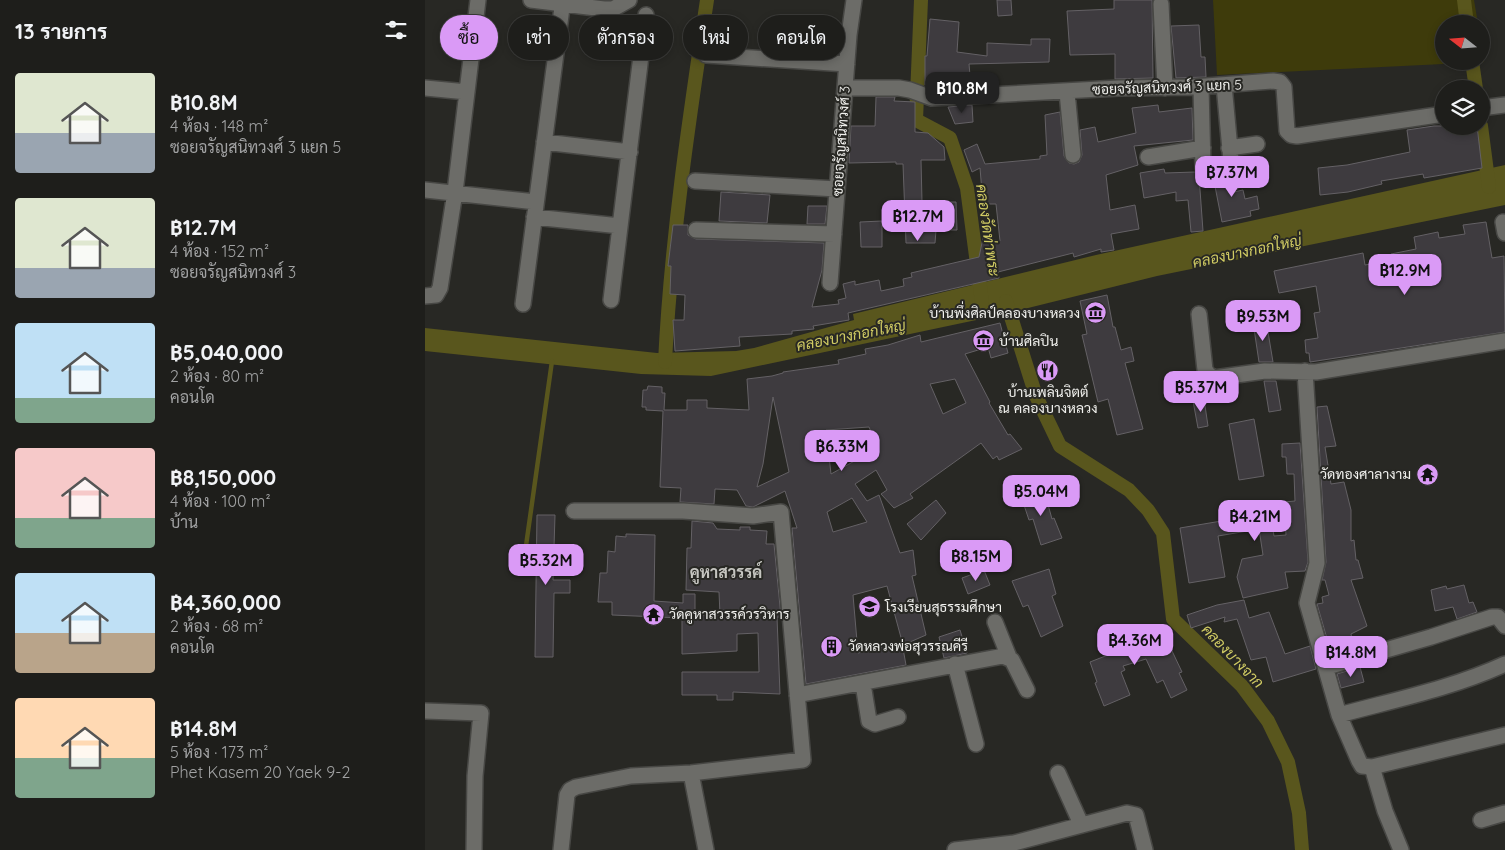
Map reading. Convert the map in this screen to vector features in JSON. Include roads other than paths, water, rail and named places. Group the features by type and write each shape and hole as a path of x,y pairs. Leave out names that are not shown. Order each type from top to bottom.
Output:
{"street":[{"path":"425,296 436,295 440,288 455,192 478,0"},
{"path":"531,0 563,2 604,9 623,2"},
{"name":"ซอยจรัญสนิทวงศ์ 3","path":"830,283 847,64 854,0"},
{"path":"523,304 563,2"},
{"path":"1161,4 1165,88"},
{"path":"748,58 847,64"},
{"path":"611,300 641,60"},
{"name":"ซอยจรัญสนิทวงศ์ 3 แยก 5","path":"845,88 899,88 921,95 1201,87 1273,81 1280,82 1284,86 1287,130 1291,135 1297,136 1435,115"},
{"path":"1224,85 1233,182"},
{"path":"1201,87 1203,168"},
{"path":"425,88 467,92"},
{"path":"1067,92 1073,155"},
{"path":"544,142 630,152"},
{"path":"1229,148 1257,144"},
{"path":"1148,157 1203,148"},
{"path":"695,181 837,189"},
{"path":"425,190 455,192 620,226"},
{"path":"696,230 834,234"},
{"path":"1199,314 1205,370 1214,378 1265,371 1316,372 1505,341"},
{"path":"1305,372 1317,563 1307,603 1327,667 1339,715 1359,761 1362,766 1377,766 1505,735"},
{"path":"561,850 567,795 570,790 631,776 691,773 803,760 781,512 753,516 683,511 575,511"},
{"path":"1327,667 1431,637 1491,617 1498,617 1505,626"},
{"path":"995,622 1009,657 1016,666 1027,690"},
{"path":"797,695 863,684 955,664 1003,656 1009,657"},
{"path":"955,664 975,744"},
{"path":"1339,715 1435,689 1490,671 1505,664"},
{"path":"863,684 869,721 875,724 898,717"},
{"path":"425,711 481,713 475,776 474,850"},
{"path":"1377,766 1385,811 1401,850"},
{"path":"691,773 706,850"},
{"path":"1058,773 1081,824"},
{"path":"955,850 1015,846 1081,824 1131,813 1136,815 1145,850"},
{"path":"1481,820 1505,813"}],"water":[{"name":"คลองบางกอกใหญ่","path":"1505,165 1505,205 1157,276 1000,315 711,376 641,374 425,351 425,328 657,353 736,351 754,348 854,320 853,314 1096,255"}],"waterway":[{"path":"665,362 676,225 707,0"},
{"name":"คลองวัดท่าพระ","path":"921,0 916,120 950,138 967,188 982,302"},
{"path":"1464,0 1466,15"},
{"path":"1473,70 1475,80"},
{"path":"1482,135 1489,187"},
{"name":"คลองบางจาก","path":"1006,301 1036,396 1060,446 1129,490 1148,510 1163,533 1173,619 1242,686 1268,721 1288,762 1299,813 1302,850"},
{"path":"524,560 552,361"}],"place":[{"name":"บ้านพึ่งศิลป์คลองบางหลวง","path":"1096,313"},
{"name":"บ้านศิลปิน","path":"983,341"},
{"name":"บ้านเพลินจิตต์ ณ คลองบางหลวง","path":"1048,370"},
{"name":"วัดทองศาลางาม","path":"1427,474"},
{"name":"โรงเรียนสุธรรมศึกษา","path":"869,607"},
{"name":"วัดคูหาสวรรค์วรวิหาร","path":"653,614"},
{"name":"วัดหลวงพ่อสุวรรณคีรี","path":"832,646"}],"district":[{"name":"คูหาสวรรค์","path":"726,572"}]}
